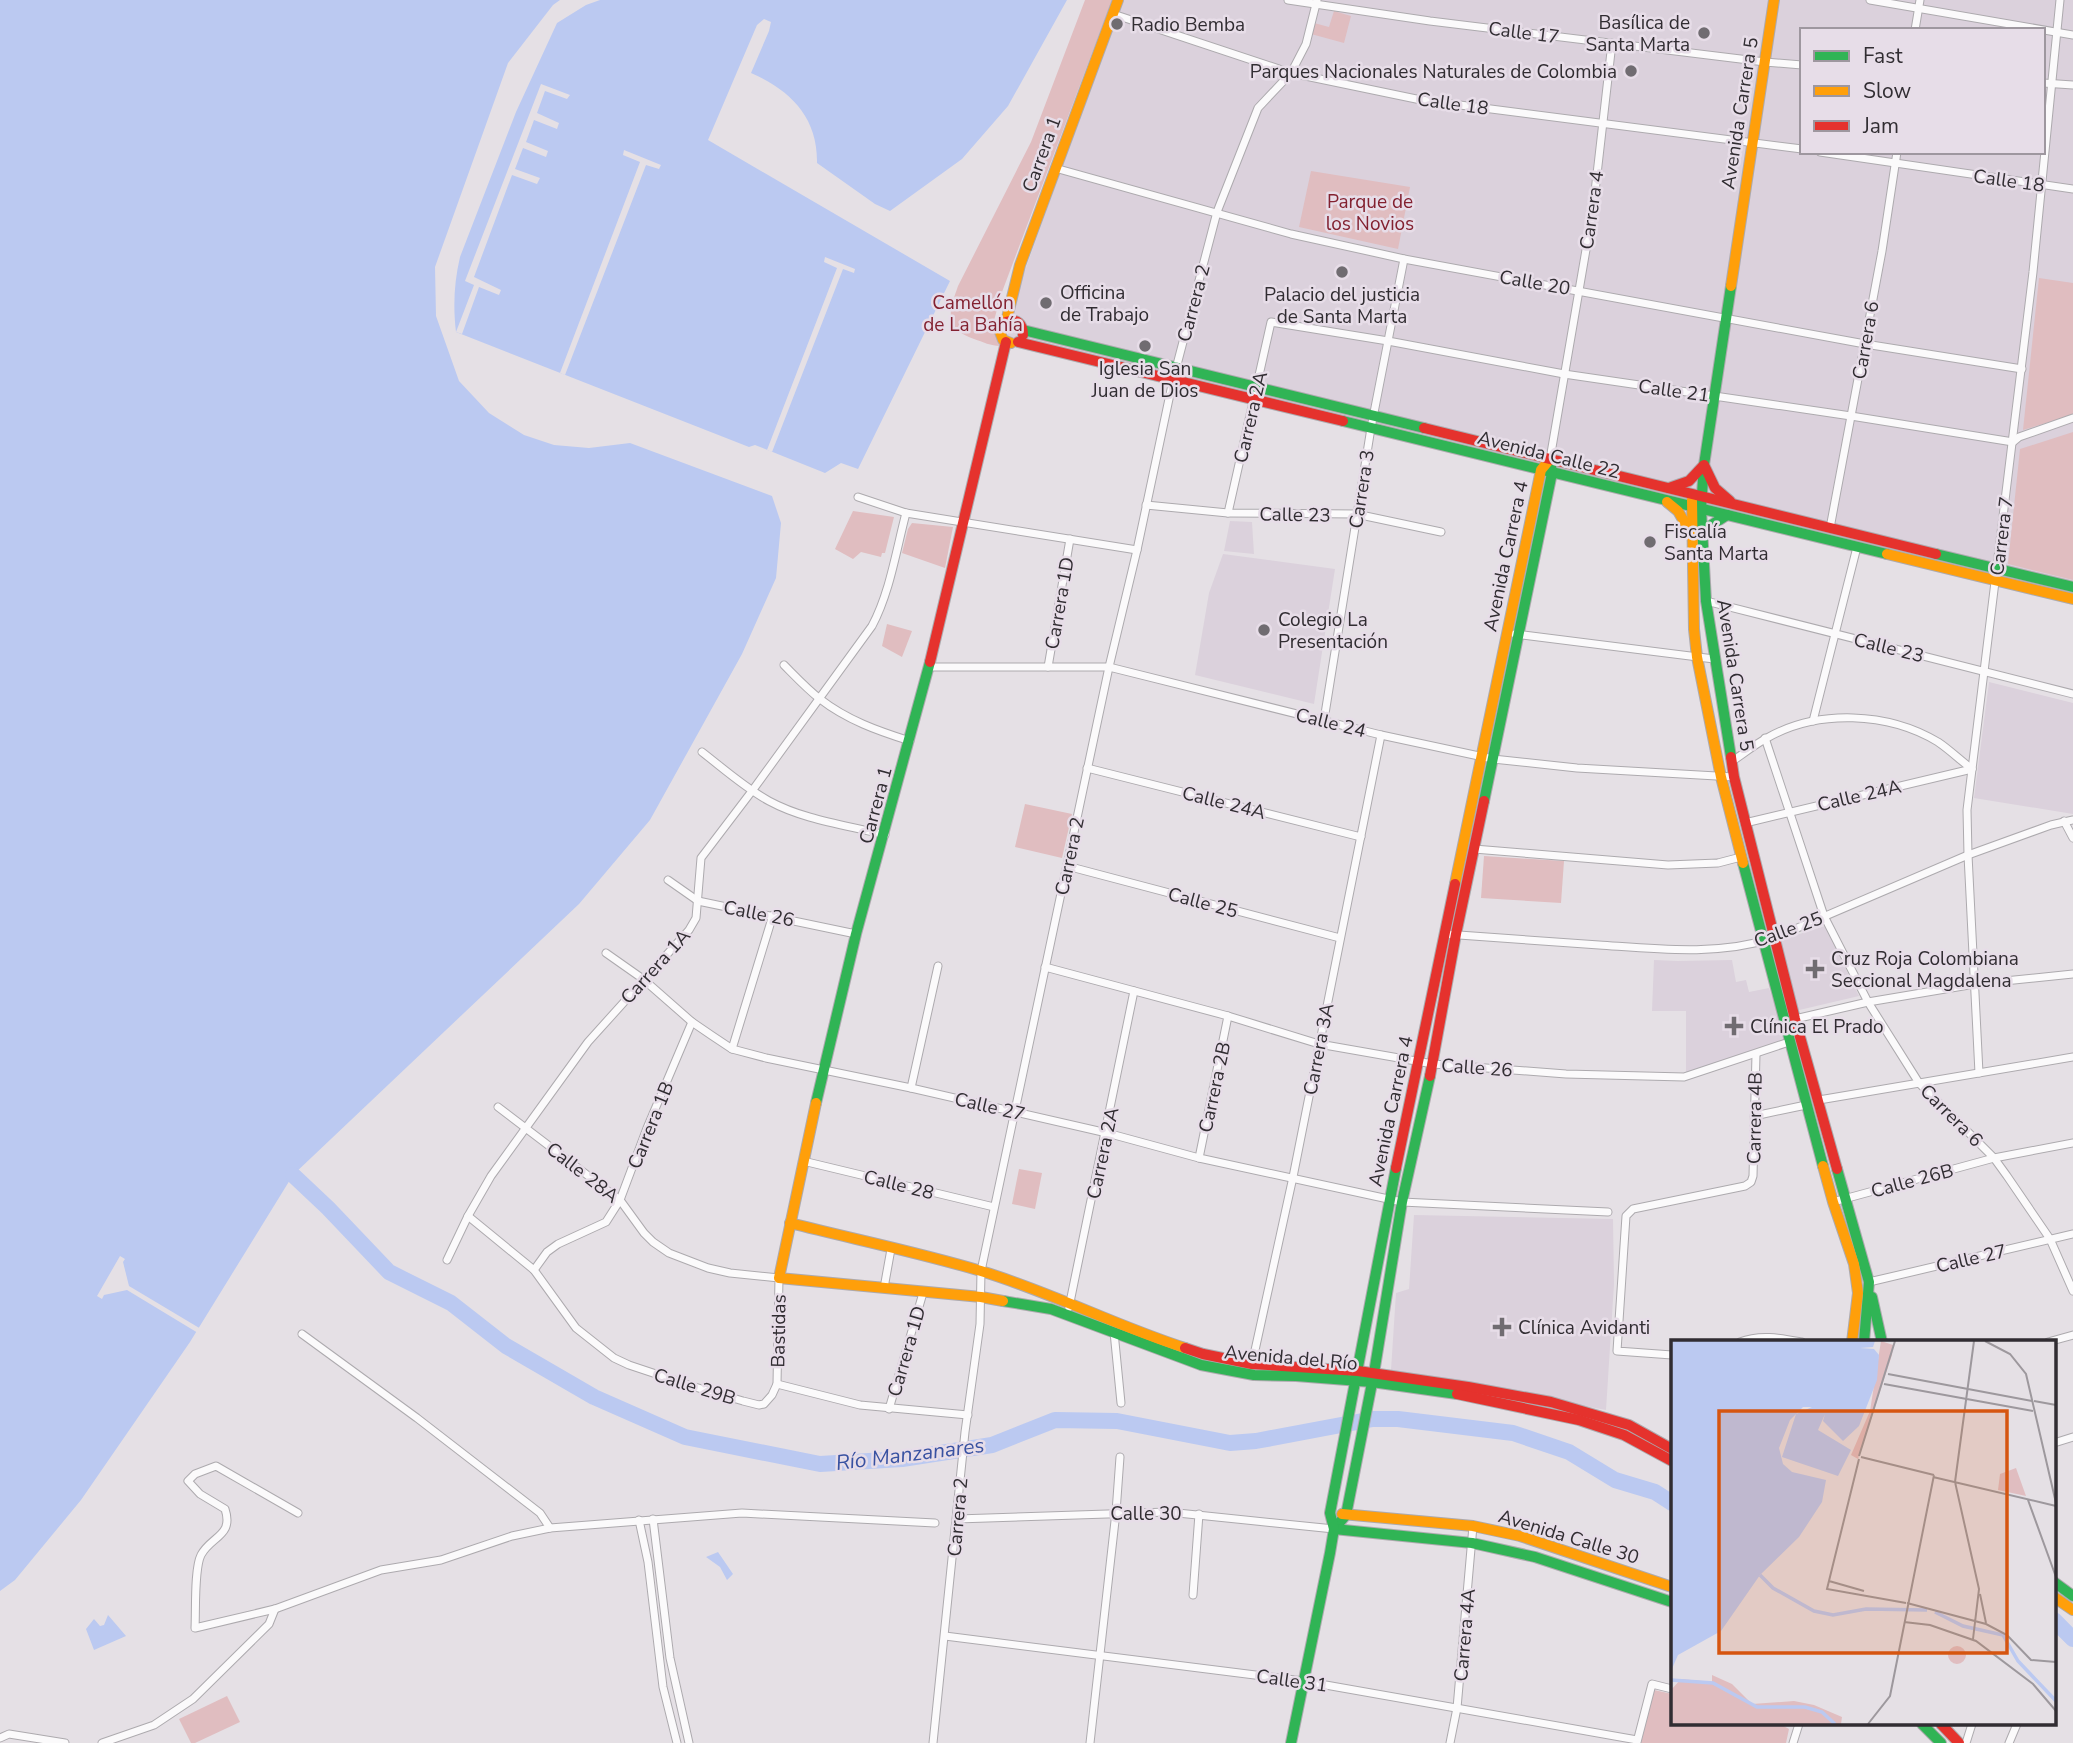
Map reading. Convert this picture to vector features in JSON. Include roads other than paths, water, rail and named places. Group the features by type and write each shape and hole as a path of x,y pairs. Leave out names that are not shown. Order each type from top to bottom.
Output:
{"street":[{"name":"Carrera 1","path":"1006,322 1020,265 1118,0"},
{"name":"Calle 17","path":"1287,0 1316,2 1430,21 1800,65"},
{"name":"Avenida Carrera 5","path":"1774,0 1704,465 1697,495 1694,629 1721,777 1741,857 1819,1100 1856,1274 1858,1293 1852,1340"},
{"path":"1870,0 1920,4 2037,28"},
{"name":"Carrera 7","path":"2045,125 2047,84 2060,0"},
{"name":"Carrera 2","path":"933,1743 965,1432 980,1324 981,1271 1109,667 1174,380 1217,212 1258,108 1291,73 1306,44 1316,2"},
{"path":"1915,28 1920,4"},
{"name":"Calle 18","path":"1113,14 1291,73 1421,100 1800,149"},
{"path":"2045,30 2073,35"},
{"name":"Carrera 4","path":"1550,459 1592,209 1612,43"},
{"path":"2047,84 2073,85"},
{"name":"Calle 18","path":"1833,154 2073,189"},
{"name":"Carrera 6","path":"1830,528 1865,344 1897,154"},
{"name":"Carrera 7","path":"1979,1073 1967,810 2013,442 2044,154"},
{"name":"Calle 20","path":"1055,168 1291,233 1404,259 1865,344 2021,369"},
{"name":"Carrera 3","path":"1324,720 1373,416 1404,259"},
{"path":"1016,321 1023,330 1023,337 1012,342 1000,332 1006,322 1016,321"},
{"name":"Calle 21","path":"1271,322 1564,374 2013,442"},
{"name":"Carrera 2A","path":"1228,513 1271,322"},
{"name":"Avenida Calle 22","path":"1023,330 1830,528 2073,599"},
{"name":"Carrera 1","path":"779,1278 823,1069 856,934 910,741 963,523 1012,342"},
{"name":"Avenida Calle 22","path":"1012,342 1857,547 2073,587"},
{"path":"2013,442 2019,437 2073,418"},
{"name":"Avenida Carrera 4","path":"1334,1529 1346,1515 1373,1378 1402,1202 1433,1064 1450,934 1480,757 1550,459"},
{"path":"1669,488 1689,481 1704,465 1715,488 1734,505"},
{"name":"Avenida Carrera 4","path":"1291,1743 1334,1529 1330,1513 1389,1200 1418,1061 1474,849 1520,635 1547,471"},
{"path":"858,497 906,513 1137,550"},
{"path":"1661,499 1678,511 1697,537 1727,515"},
{"name":"Calle 23","path":"1146,505 1228,513 1356,514 1441,533"},
{"name":"Carrera 1A","path":"447,1260 491,1176 588,1042 689,930 696,918 701,858 820,699 881,610 906,513"},
{"name":"Avenida Carrera 5","path":"1697,537 1731,762 1789,1042 1806,1105 1869,1282 1864,1340"},
{"name":"Carrera 1D","path":"1048,667 1070,539"},
{"path":"1813,721 1857,547"},
{"name":"Calle 23","path":"1706,601 2073,694"},
{"path":"1507,633 1714,659"},
{"path":"783,665 820,699 862,724 910,741"},
{"name":"Calle 24","path":"929,667 1109,667 1480,757 1577,768 1734,777"},
{"path":"1731,762 1765,738 1796,725 1856,718 1899,725 1938,742 1972,769"},
{"name":"Carrera 3A","path":"1252,1364 1293,1177 1381,735"},
{"name":"Carrera 6","path":"1765,738 1824,916 1868,1002 1919,1083 1994,1158 2050,1239 2073,1291"},
{"path":"702,752 752,791 771,802 801,814 885,835"},
{"name":"Calle 24A","path":"1087,768 1361,837"},
{"name":"Calle 24A","path":"1745,823 1972,769"},
{"name":"Calle 25","path":"1450,934 1679,950 1719,949 1768,940 1968,855 2073,820"},
{"path":"2064,821 2073,838"},
{"path":"1474,849 1668,865 1718,863 1741,857"},
{"name":"Calle 25","path":"1066,866 1340,938"},
{"name":"Calle 26","path":"668,880 698,901 856,934"},
{"path":"732,1049 773,915"},
{"name":"Calle 27","path":"606,953 643,979 692,1022 732,1049 911,1087 1107,1133 1199,1158 1402,1202"},
{"path":"911,1087 938,966"},
{"name":"Calle 26","path":"1045,967 1228,1016 1319,1044 1433,1064 1566,1074 1684,1077 1789,1042"},
{"path":"1795,1019 1868,1002 1975,984 2073,974"},
{"name":"Carrera 2A","path":"1069,1315 1135,991"},
{"name":"Carrera 2B","path":"1199,1158 1228,1016"},
{"name":"Carrera 1B","path":"534,1270 547,1252 558,1244 606,1222 620,1199 692,1022"},
{"name":"Carrera 4B","path":"1671,1355 1617,1351 1626,1216 1633,1209 1745,1186 1751,1182 1756,1054"},
{"path":"1819,1100 2073,1057"},
{"path":"1754,1116 1806,1105"},
{"name":"Calle 28A","path":"498,1107 620,1199 644,1233 668,1253 719,1270 779,1278"},
{"name":"Calle 26B","path":"1839,1200 1994,1158 2073,1143"},
{"name":"Calle 28","path":"803,1161 994,1208"},
{"path":"1402,1202 1608,1212"},
{"name":"Calle 29B","path":"468,1216 534,1270 576,1328 622,1361 683,1383 759,1405 768,1400 777,1384"},
{"name":"Avenida del Río","path":"790,1223 981,1271 1070,1303 1158,1340 1203,1354 1252,1364 1468,1387 1572,1407 1629,1425 1671,1448"},
{"name":"Calle 27","path":"1869,1282 2073,1234"},
{"name":"Carrera 1D","path":"884,1288 891,1249"},
{"name":"Avenida del Río","path":"779,1278 981,1297 1051,1309 1200,1365 1254,1374 1357,1376"},
{"name":"Bastidas","path":"777,1384 779,1278"},
{"path":"1869,1282 1882,1340"},
{"name":"Carrera 1D","path":"889,1409 923,1293"},
{"path":"1114,1332 1121,1403"},
{"path":"302,1334 540,1513 550,1528"},
{"path":"2055,1340 2073,1335"},
{"path":"1746,1340 1769,1337 1789,1340"},
{"name":"Avenida del Río","path":"1373,1378 1579,1420 1624,1435 1671,1460"},
{"path":"777,1384 860,1405 968,1415"},
{"path":"2056,1442 2073,1437"},
{"path":"1090,1743 1120,1457"},
{"path":"298,1513 216,1466 195,1474 188,1481 200,1494 225,1509 228,1519 224,1531 202,1554 198,1568 195,1628 275,1609 381,1570 441,1560 512,1536 550,1528 742,1513 935,1523"},
{"path":"1350,1495 1357,1509 1372,1517"},
{"name":"Calle 30","path":"957,1519 1039,1518 1116,1512 1199,1514 1334,1529"},
{"name":"Avenida Calle 30","path":"1330,1513 1473,1526 1520,1536 1671,1587"},
{"path":"1193,1595 1199,1514"},
{"path":"653,1518 670,1658 689,1743"},
{"path":"639,1520 648,1562 663,1687 677,1743"},
{"name":"Carrera 4A","path":"1450,1743 1457,1708 1473,1526"},
{"name":"Avenida Calle 30","path":"1334,1529 1472,1543 1535,1557 1671,1602"},
{"path":"2056,1583 2073,1596"},
{"path":"2056,1598 2073,1610"},
{"path":"102,1743 154,1725 193,1699 269,1624 275,1609"},
{"name":"Calle 31","path":"945,1636 1303,1681 1637,1742"},
{"path":"1637,1742 1652,1684 1671,1689"},
{"path":"1924,1726 1941,1743"},
{"path":"1943,1726 1959,1743"},
{"path":"1966,1743 1971,1726"},
{"path":"2009,1743 2016,1726"},
{"path":"0,1738 9,1734 65,1743"}],"water":[{"path":"0,0 560,0 553,5 508,63 435,267 436,316 459,381 489,413 524,435 554,445 589,448 630,443 772,496 781,523 776,578 742,654 650,820 579,904 293,1175 190,1342 81,1500 15,1580 0,1591"},
{"path":"600,0 1067,0 1008,106 962,159 890,211 875,204 817,163 813,132 799,107 778,88 751,73 771,22 764,19 757,25 708,140 950,281 858,469 841,463 825,473 755,445 749,447 456,332 455,294 460,257 516,112 557,23 586,5"},
{"path":"718,1552 733,1574 727,1580 720,1567 706,1557"},
{"path":"108,1615 126,1636 94,1650 86,1629 94,1619 100,1626 104,1625"}],"waterway":[{"name":"Río Manzanares","path":"293,1175 389,1272 451,1303 506,1346 594,1397 685,1437 820,1464 902,1459 992,1445 1055,1420 1117,1421 1230,1443 1256,1441 1373,1419 1398,1419 1513,1433 1569,1452 1615,1480 1655,1492 1671,1502"},
{"name":"Río Manzanares","path":"2056,1622 2073,1639"}],"place":[{"name":"Radio Bemba","path":"1117,24"},
{"name":"Basílica de Santa Marta","path":"1704,33"},
{"name":"Parques Nacionales Naturales de Colombia","path":"1631,71"},
{"name":"Palacio del justicia de Santa Marta","path":"1342,272"},
{"name":"Officina de Trabajo","path":"1046,303"},
{"name":"Iglesia San Juan de Dios","path":"1145,346"},
{"name":"Fiscalía Santa Marta","path":"1650,542"},
{"name":"Colegio La Presentación","path":"1264,630"},
{"name":"Cruz Roja Colombiana Seccional Magdalena","path":"1815,969"},
{"name":"Clínica El Prado","path":"1734,1026"},
{"name":"Clínica Avidanti","path":"1502,1327"}],"park label":[{"name":"Parque de los Novios","path":"1370,212"},
{"name":"Camellón de La Bahía","path":"973,313"}]}
